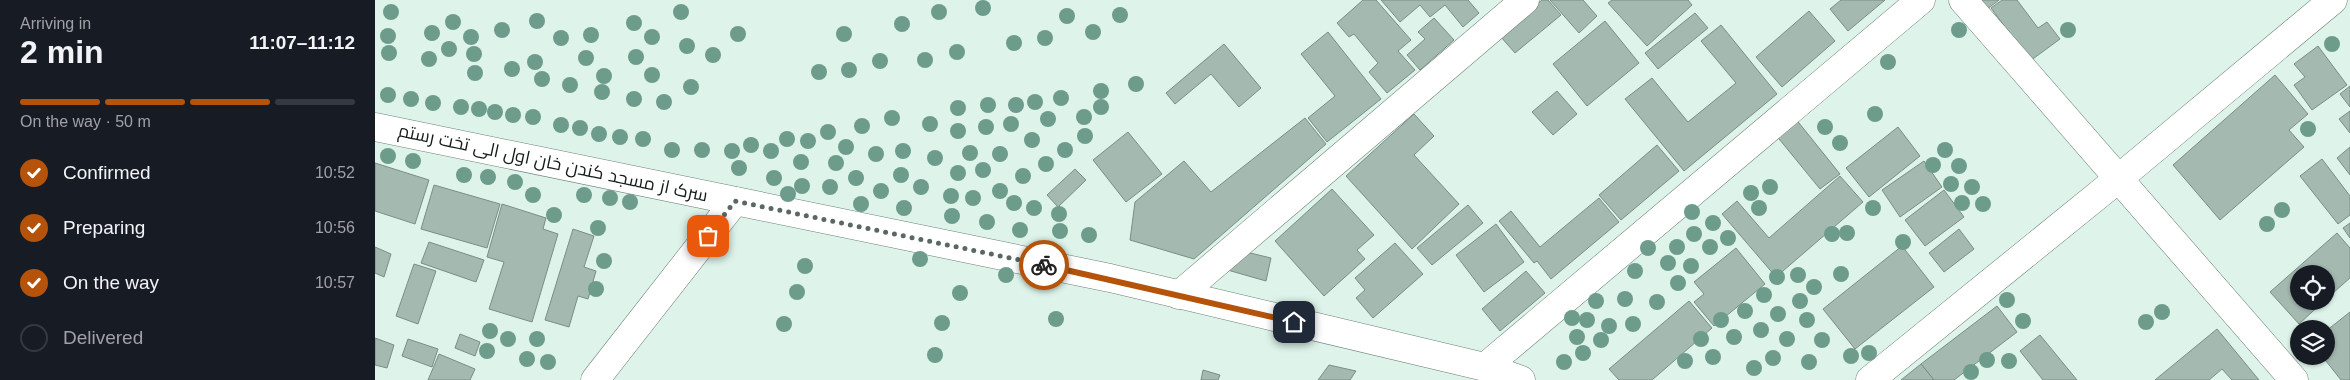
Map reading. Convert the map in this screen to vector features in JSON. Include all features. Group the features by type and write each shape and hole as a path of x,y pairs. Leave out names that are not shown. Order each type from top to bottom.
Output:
{"street":[{"path":"1179,295 1525,0"},
{"path":"1485,367 1921,0"},
{"path":"1963,0 2294,380"},
{"path":"1870,380 2118,179 2333,0"},
{"name":"سرک از مسجد کندن خان اول الی تخت رستم","path":"375,127 1110,278 1485,367 1521,380"},
{"path":"595,380 735,201"}],"building":[{"path":"1363,0 1376,0 1411,40 1398,51 1415,70 1387,93 1369,72 1378,63 1354,34 1349,37 1337,23"},
{"path":"1381,0 1468,0 1479,13 1463,27 1445,5 1430,17 1420,5 1400,22"},
{"path":"1542,0 1548,0 1561,15 1515,53 1500,36"},
{"path":"1550,0 1583,0 1597,16 1579,33"},
{"path":"1612,0 1688,0 1692,5 1647,46 1608,3"},
{"path":"1841,0 1885,0 1848,31 1830,9"},
{"path":"1978,0 1999,0 1986,10"},
{"path":"2002,0 2017,0 2038,28 2047,22 2060,39 2030,61 1991,8"},
{"path":"1809,11 1835,41 1782,87 1756,57"},
{"path":"1695,13 1708,28 1658,69 1645,53"},
{"path":"1434,18 1454,40 1420,70 1407,55 1425,39 1418,32"},
{"path":"1605,21 1639,63 1587,106 1553,64"},
{"path":"1721,25 1777,94 1684,171 1625,99 1652,78 1688,122 1736,83 1701,41"},
{"path":"1328,32 1381,99 1327,142 1308,118 1335,96 1301,54"},
{"path":"1224,44 1261,88 1239,107 1211,74 1175,104 1166,93"},
{"path":"2318,46 2347,85 2312,110 2294,85 2305,77 2294,64"},
{"path":"2275,75 2308,114 2289,130 2304,147 2220,220 2173,165"},
{"path":"2350,86 2350,107 2340,94"},
{"path":"1557,91 1577,114 1553,135 1532,112"},
{"path":"2350,111 2350,133 2339,119"},
{"path":"1414,114 1434,136 1414,155 1459,204 1412,249 1346,176"},
{"path":"1305,118 1326,144 1194,259 1130,240 1135,202 1184,161 1211,192"},
{"path":"1795,118 1840,174 1820,189 1775,134"},
{"path":"1898,127 1920,156 1869,197 1846,168"},
{"path":"1128,132 1162,174 1126,202 1093,160"},
{"path":"1657,145 1679,171 1621,220 1599,195"},
{"path":"2350,147 2350,175 2337,158"},
{"path":"2322,159 2350,196 2350,215 2338,224 2300,176"},
{"path":"1924,161 1942,187 1900,217 1882,190"},
{"path":"375,163 429,180 415,224 375,211"},
{"path":"1075,169 1086,180 1058,207 1047,195"},
{"path":"1840,176 1863,202 1776,277 1722,214 1737,201 1769,238"},
{"path":"434,185 500,204 487,248 421,229"},
{"path":"1332,189 1374,235 1357,250 1365,259 1324,296 1275,241"},
{"path":"1944,190 1964,217 1925,246 1905,220"},
{"path":"1599,198 1619,222 1551,279 1537,261 1534,263 1499,221 1511,211 1540,247"},
{"path":"502,204 546,218 543,229 558,234 532,322 489,309 504,262 487,257"},
{"path":"1468,205 1483,223 1432,265 1417,248"},
{"path":"2350,223 2350,238 2343,228"},
{"path":"1496,224 1524,262 1484,292 1456,255"},
{"path":"573,229 594,236 584,267 596,271 588,299 578,296 569,327 545,320"},
{"path":"1959,229 1974,249 1944,272 1929,253"},
{"path":"2337,233 2350,248 2350,278 2335,291 2335,265 2301,265"},
{"path":"429,242 484,260 476,282 421,263"},
{"path":"1395,243 1423,274 1373,318 1356,298 1365,290 1355,278"},
{"path":"1902,246 1934,287 1855,349 1823,309"},
{"path":"375,247 391,254 384,277 375,273"},
{"path":"1736,248 1765,284 1714,326 1694,302 1704,294 1694,282"},
{"path":"1242,251 1271,258 1266,281 1224,269"},
{"path":"414,264 436,271 418,324 396,316"},
{"path":"1526,271 1545,293 1500,331 1482,309"},
{"path":"2290,274 2290,310 2314,310 2303,320 2295,320 2270,292"},
{"path":"1689,301 1712,328 1652,380 1619,380 1609,369"},
{"path":"1997,306 2017,332 1954,380 1934,380 1921,364"},
{"path":"2350,312 2350,380 2341,380 2329,365 2335,365 2335,324"},
{"path":"2217,329 2259,380 2232,380 2222,369 2209,380 2155,380"},
{"path":"460,334 480,342 475,356 455,348"},
{"path":"2040,335 2077,380 2043,380 2020,351"},
{"path":"375,338 394,345 387,368 375,365"},
{"path":"408,339 438,349 432,367 402,356"},
{"path":"439,354 475,369 470,380 428,380"},
{"path":"1921,364 1934,380 1901,380"},
{"path":"1329,365 1356,371 1350,380 1318,380"},
{"path":"1203,370 1220,375 1218,380 1201,380"}],"way so far":[{"path":"708,236 735,201 1044,265"}],"route":[{"path":"1044,265 1110,278 1294,322"}]}
